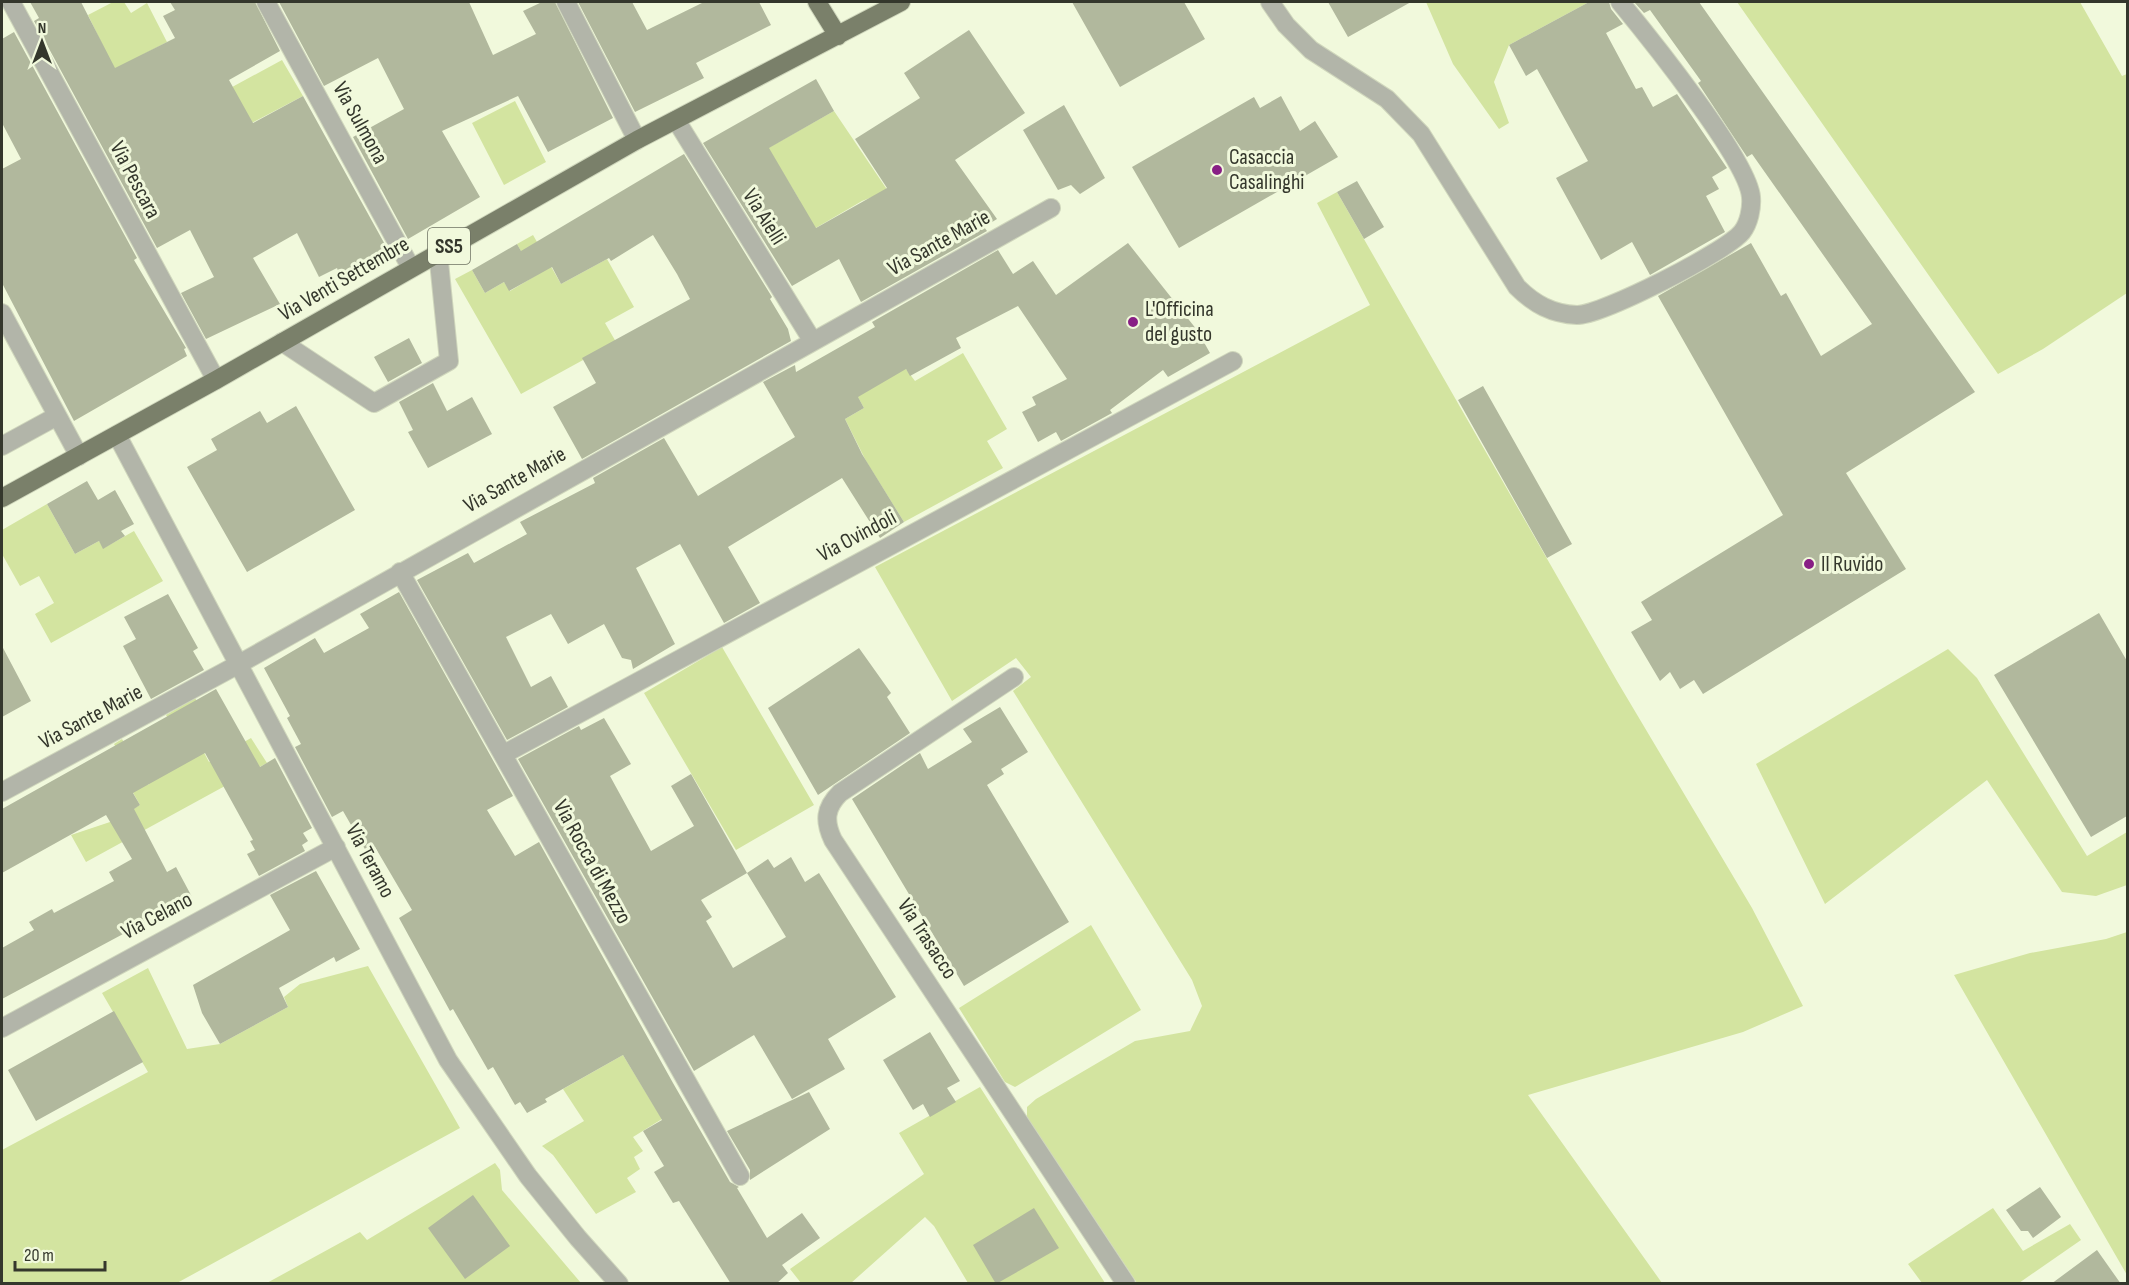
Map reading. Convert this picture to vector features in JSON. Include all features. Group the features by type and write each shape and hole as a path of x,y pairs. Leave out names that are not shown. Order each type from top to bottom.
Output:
{"main road":[{"path":"817,2 838,36"},
{"name":"Via Venti Settembre","path":"2,498 216,380 638,140 901,2"}],"street":[{"name":"Via Pescara","path":"11,2 216,380"},
{"name":"Via Sulmona","path":"266,2 411,268"},
{"path":"566,2 638,140"},
{"path":"1270,2 1286,25 1311,50 1387,99 1421,134 1517,287 1540,306 1565,314 1578,315 1608,308 1724,247 1743,230 1750,209 1749,186 1733,155 1620,2"},
{"name":"Via Aielli","path":"676,120 812,340"},
{"name":"Via Sante Marie","path":"2,792 239,664 812,340 1051,208"},
{"path":"282,342 374,403 450,361 438,252"},
{"path":"2,313 79,456"},
{"name":"Via Ovindoli","path":"504,754 1233,361"},
{"path":"2,446 57,416"},
{"name":"Via Teramo","path":"117,435 434,1035 465,1086 544,1197 619,1284"},
{"name":"Via Rocca di Mezzo","path":"400,572 740,1176"},
{"name":"Via Trasacco","path":"1014,677 840,793 828,807 826,822 833,840 1126,1284"},
{"name":"Via Celano","path":"2,1028 336,847"}],"green space":[{"path":"113,2 124,2 131,13 147,3 167,42 144,54 118,77 88,15"},
{"path":"1426,2 1589,2 1509,45 1494,82 1509,123 1499,129 1453,64"},
{"path":"1737,2 2080,2 2122,76 2127,74 2127,293 2043,349 1998,374"},
{"path":"282,60 303,96 242,128 223,92"},
{"path":"515,101 546,162 504,185 472,123"},
{"path":"834,111 888,191 862,201 802,236 800,201 768,148"},
{"path":"1337,192 1617,681 1752,908 1803,1006 1743,1032 1528,1095 1662,1283 1137,1283 1027,1117 1027,1107 1036,1099 1135,1041 1190,1031 1202,1006 1192,980 1013,691 1031,677 1016,658 952,701 875,567 1370,305 1317,203"},
{"path":"533,235 561,284 607,259 634,307 605,323 616,342 521,394 455,279 472,270 485,293 504,282 510,291 535,276 517,244"},
{"path":"963,353 1007,429 987,441 1003,468 904,522 866,461 845,419 864,408 845,374 906,369 915,381"},
{"path":"47,504 75,554 99,541 104,548 134,531 163,581 51,643 35,614 54,603 39,576 20,586 2,554 2,530"},
{"path":"722,647 814,805 736,850 644,693"},
{"path":"1948,649 1977,678 2087,856 2127,832 2127,885 2096,896 2062,892 1987,780 1825,904 1756,764"},
{"path":"195,698 208,721 192,730 209,762 251,738 267,763 86,862 71,835 110,822 140,805 126,780 132,776 114,744 122,739 148,785 180,740 166,715"},
{"path":"1091,925 1141,1010 1015,1087 1005,1082 959,1008"},
{"path":"2128,932 2127,1275 1954,975 2030,953 2106,939"},
{"path":"368,966 460,1128 177,1283 2,1284 2,1150 148,1072 102,993 148,968 187,1049 220,1044 288,1007 284,997 300,984"},
{"path":"623,1055 662,1119 633,1137 643,1151 634,1157 640,1169 627,1178 636,1192 596,1214 553,1155 542,1146 584,1121 563,1089"},
{"path":"980,1087 1105,1283 968,1283 934,1226 925,1217 851,1283 801,1283 790,1269 924,1174 899,1133"},
{"path":"495,1163 500,1170 502,1190 581,1283 265,1284 360,1232 367,1240"},
{"path":"1993,1208 2023,1251 2070,1224 2081,1240 2019,1283 1922,1283 1908,1264"}],"building":[{"path":"30,2 81,2 115,68 175,38 163,16 175,10 170,2 255,2 280,51 229,80 253,123 303,96 388,250 340,276 337,268 319,277 297,233 253,258 280,304 206,339 181,293 214,277 190,230 157,248 34,21 39,18"},
{"path":"279,2 469,2 493,55 536,34 523,11 542,2 555,2 613,118 548,152 518,96 442,131 480,197 408,239 353,137 404,109 378,58 324,86"},
{"path":"578,2 632,2 647,30 704,2 759,2 771,25 696,63 704,78 635,112"},
{"path":"1072,2 1184,2 1205,39 1120,87"},
{"path":"1328,2 1411,2 1348,37"},
{"path":"1589,2 1609,2 1611,9 1623,24 1606,33 1636,89 1642,87 1653,107 1677,94 1727,168 1712,177 1719,189 1706,196 1725,232 1650,275 1632,242 1601,260 1556,178 1588,161 1537,69 1526,76 1509,45"},
{"path":"1634,2 1699,2 1975,392 1846,473 1906,569 1703,694 1694,680 1680,689 1670,672 1660,681 1631,632 1652,620 1641,602 1783,515 1658,296 1751,243 1781,296 1786,293 1821,356 1872,324 1752,154 1747,157 1698,83 1701,81 1650,10 1644,13"},
{"path":"969,30 1025,113 955,160 997,219 984,227 987,231 861,302 839,259 792,286 703,143 816,79 834,111 769,148 816,228 887,188 855,139 920,98 904,73"},
{"path":"14,32 137,258 134,260 186,348 184,349 187,356 74,421 2,283 2,169 21,159 2,123 2,39"},
{"name":"Casaccia Casalinghi","path":"1281,96 1300,131 1315,121 1338,157 1179,248 1132,167 1254,97 1260,108"},
{"path":"1064,105 1105,178 1080,194 1071,185 1058,190 1023,130"},
{"path":"684,154 772,297 770,299 788,329 791,341 582,459 553,407 596,383 582,358 690,299 677,274 653,235 611,261 609,258 561,284 552,267 509,291 504,282 485,293 472,270 517,244 521,251"},
{"path":"1357,181 1384,227 1364,239 1337,192"},
{"path":"1128,243 1197,330 1210,353 1168,377 1163,370 1110,410 1112,413 1061,441 1056,432 1038,442 1022,412 1036,405 1032,397 1067,379 1018,306 956,338 961,348 910,376 906,369 858,397 864,408 845,419 862,454 904,522 880,538 842,478 728,547 760,603 724,623 680,544 636,568 675,644 633,669 631,660 622,658 604,624 568,644 551,614 506,637 531,687 551,676 568,707 507,740 417,580 468,553 474,563 527,534 520,522 595,483 593,478 664,438 698,496 795,437 763,382 795,365 796,372 875,327 872,322 998,250 1013,274 1033,261 1056,295"},
{"path":"409,338 422,363 388,382 374,357"},
{"path":"433,383 447,411 472,397 492,434 428,468 408,432 413,430 399,402"},
{"path":"1483,386 1572,544 1547,558 1458,400"},
{"path":"296,406 355,510 247,572 187,467 217,450 211,439 260,411 267,423"},
{"path":"87,481 98,500 115,490 134,524 121,531 125,536 103,549 99,541 75,554 47,504"},
{"path":"399,592 513,796 487,810 515,856 539,842 730,1182 739,1187 737,1188 767,1238 802,1213 820,1238 782,1265 788,1273 776,1284 731,1284 679,1201 673,1203 654,1172 664,1166 643,1131 662,1120 623,1055 545,1099 547,1102 527,1113 520,1102 515,1105 493,1067 488,1070 453,1009 450,1011 399,918 412,910 375,847 366,851 343,811 332,817 295,747 301,744 287,718 290,716 264,668 315,638 324,653 369,628 360,614"},
{"path":"168,594 198,648 193,651 204,670 151,699 123,646 136,639 124,617"},
{"path":"2099,613 2127,661 2127,816 2091,837 1994,675"},
{"path":"2,646 31,701 2,717"},
{"path":"859,648 891,693 887,697 910,733 818,795 768,708"},
{"path":"216,689 260,767 275,758 312,828 303,833 308,841 302,845 305,851 259,876 247,854 255,850 250,841 253,840 205,753 133,793 140,805 134,809 167,872 176,867 192,897 2,999 2,948 34,930 29,922 52,909 54,913 114,881 109,872 132,859 106,815 2,873 2,809"},
{"path":"1000,707 1028,752 1001,769 1004,774 987,785 1069,922 964,986 852,799 920,753 928,769 972,742 963,729"},
{"path":"604,718 631,764 610,776 651,851 694,826 671,786 691,774 747,873 768,859 774,868 791,857 805,882 819,873 896,997 828,1039 845,1069 792,1099 754,1035 694,1071 518,759 579,726 581,730","holes":["747,873 786,937 733,968 706,921 712,917 701,900"]},
{"path":"316,871 360,949 336,962 334,957 279,988 288,1007 220,1044 202,1013 193,985 290,930 270,895"},
{"path":"114,1011 143,1062 36,1121 8,1070"},
{"path":"930,1032 960,1081 947,1088 956,1102 930,1117 923,1104 913,1110 883,1060"},
{"path":"809,1092 830,1129 750,1180 750,1170 727,1131"},
{"path":"2040,1187 2061,1217 2033,1238 2028,1231 2021,1231 2006,1210"},
{"path":"473,1195 510,1246 465,1279 428,1228"},
{"path":"1034,1208 1059,1248 996,1284 973,1245"},
{"path":"2097,1250 2121,1284 2051,1284"}],"place":[{"name":"Casaccia Casalinghi","path":"1217,170"},
{"name":"L'Officina del gusto","path":"1133,322"},
{"name":"Il Ruvido","path":"1809,564"}]}
